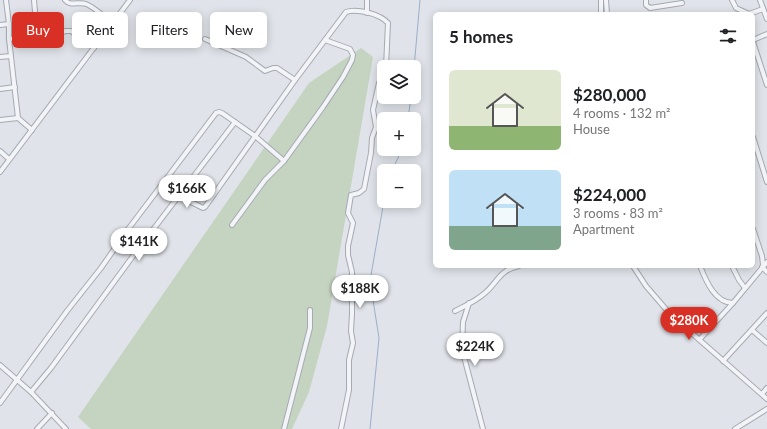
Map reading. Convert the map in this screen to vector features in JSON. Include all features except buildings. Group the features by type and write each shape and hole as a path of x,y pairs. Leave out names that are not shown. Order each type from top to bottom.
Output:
{"street":[{"path":"6,0 18,118 32,130"},
{"path":"34,0 35,12"},
{"path":"65,0 72,4 86,2 98,12"},
{"path":"122,12 130,0"},
{"path":"367,12 368,0"},
{"path":"601,0 601,12"},
{"path":"606,0 607,12"},
{"path":"646,0 646,5 650,8 682,3"},
{"path":"732,0 736,8 745,12"},
{"path":"760,0 767,19"},
{"path":"755,12 763,9"},
{"path":"180,196 203,208 205,207 295,80 346,12 367,12 385,20 388,23 386,60"},
{"path":"0,25 9,24"},
{"path":"755,40 767,34"},
{"path":"205,38 246,57 265,71 272,68 277,68 295,80"},
{"path":"232,225 265,180 284,161 323,107 343,77 352,60 353,55 350,49 325,40"},
{"path":"755,47 767,85"},
{"path":"0,172 94,48"},
{"path":"0,57 11,56"},
{"path":"0,88 15,86"},
{"path":"341,429 349,390 349,360 353,343 351,331 352,272 348,255 348,246 353,223 348,213 348,209 351,195 359,193 364,189 371,153 372,138 376,127 373,110 377,92"},
{"path":"0,403 67,311 101,268 129,228 216,113 222,113 255,136 284,161"},
{"path":"0,120 18,118"},
{"path":"31,392 51,368 235,122"},
{"path":"755,143 767,182"},
{"path":"0,151 9,159"},
{"path":"755,235 762,256 762,267 767,272"},
{"path":"700,339 733,303 767,262"},
{"path":"454,311 485,293 500,275 506,270 512,268"},
{"path":"634,268 656,299 672,315 767,399"},
{"path":"701,268 713,291 721,300 728,303 733,303"},
{"path":"733,268 738,280 745,288"},
{"path":"469,303 463,322 462,349 484,429"},
{"path":"284,429 310,328 310,310"},
{"path":"723,360 767,313"},
{"path":"752,330 767,343"},
{"path":"0,365 31,392 66,429"},
{"path":"762,394 767,388"},
{"path":"735,429 767,409"},
{"path":"37,429 52,413"}],"green space":[{"path":"361,48 373,57 327,326 309,392 292,429 91,429 78,417 309,83"}],"waterway":[{"path":"415,60 420,0"},
{"path":"409,112 410,104"},
{"path":"395,164 399,156"},
{"path":"370,429 379,338 370,281 383,208"}]}
